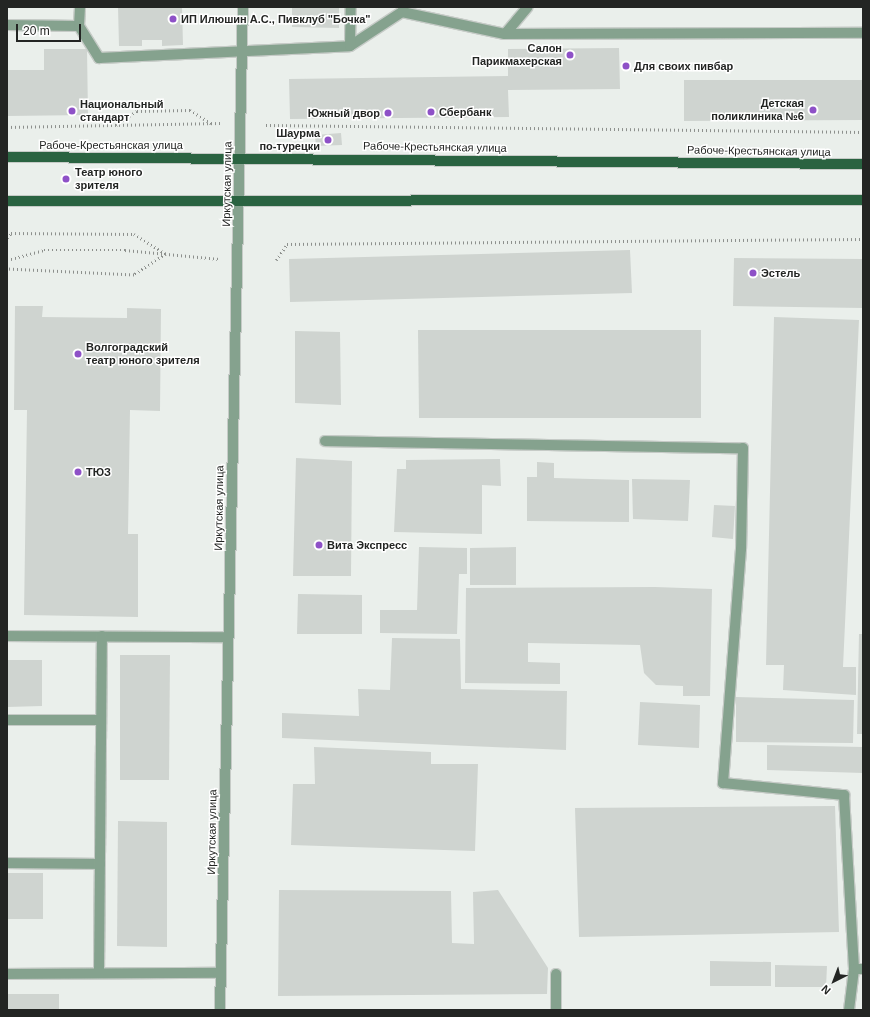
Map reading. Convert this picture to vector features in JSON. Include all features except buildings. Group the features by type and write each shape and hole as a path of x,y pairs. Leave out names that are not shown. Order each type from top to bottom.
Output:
{"main road":[{"name":"Рабоче-Крестьянская улица","path":"7,157 239,156 863,164"},
{"path":"7,201 863,200"}],"street":[{"path":"80,7 79,26 98,58 243,53 350,46 402,12 505,34 863,33"},
{"name":"Иркутская улица","path":"220,1010 243,7"},
{"path":"350,46 351,7"},
{"path":"505,34 528,7"},
{"path":"7,25 79,26"},
{"path":"325,441 743,448 741,549 723,783 844,795 858,969 849,1010"},
{"path":"7,636 228,638"},
{"path":"100,972 102,636"},
{"path":"7,720 101,720"},
{"path":"7,863 100,864"},
{"path":"7,974 100,972 221,973"},
{"path":"556,974 556,1010"}],"path":[{"path":"115,125 137,111 190,110 211,123"},
{"path":"7,126 221,123"},
{"path":"266,125 863,132"},
{"path":"7,238 11,234 134,234 166,254"},
{"path":"276,260 287,244 863,239"},
{"path":"7,260 44,250 125,250 220,259"},
{"path":"7,269 134,275 166,254"},
{"path":"220,1010 307,1010"}],"place":[{"name":"ИП Илюшин А.С., Пивклуб \"Бочка\"","path":"173,19"},
{"name":"Салон Парикмахерская","path":"570,55"},
{"name":"Для своих пивбар","path":"626,66"},
{"name":"Детская поликлиника №6","path":"813,110"},
{"name":"Национальный стандарт","path":"72,111"},
{"name":"Сбербанк","path":"431,112"},
{"name":"Южный двор","path":"388,113"},
{"name":"Шаурма по-турецки","path":"328,140"},
{"name":"Театр юного зрителя","path":"66,179"},
{"name":"Эстель","path":"753,273"},
{"name":"Волгоградский театр юного зрителя","path":"78,354"},
{"name":"ТЮЗ","path":"78,472"},
{"name":"Вита Экспресс","path":"319,545"}]}
